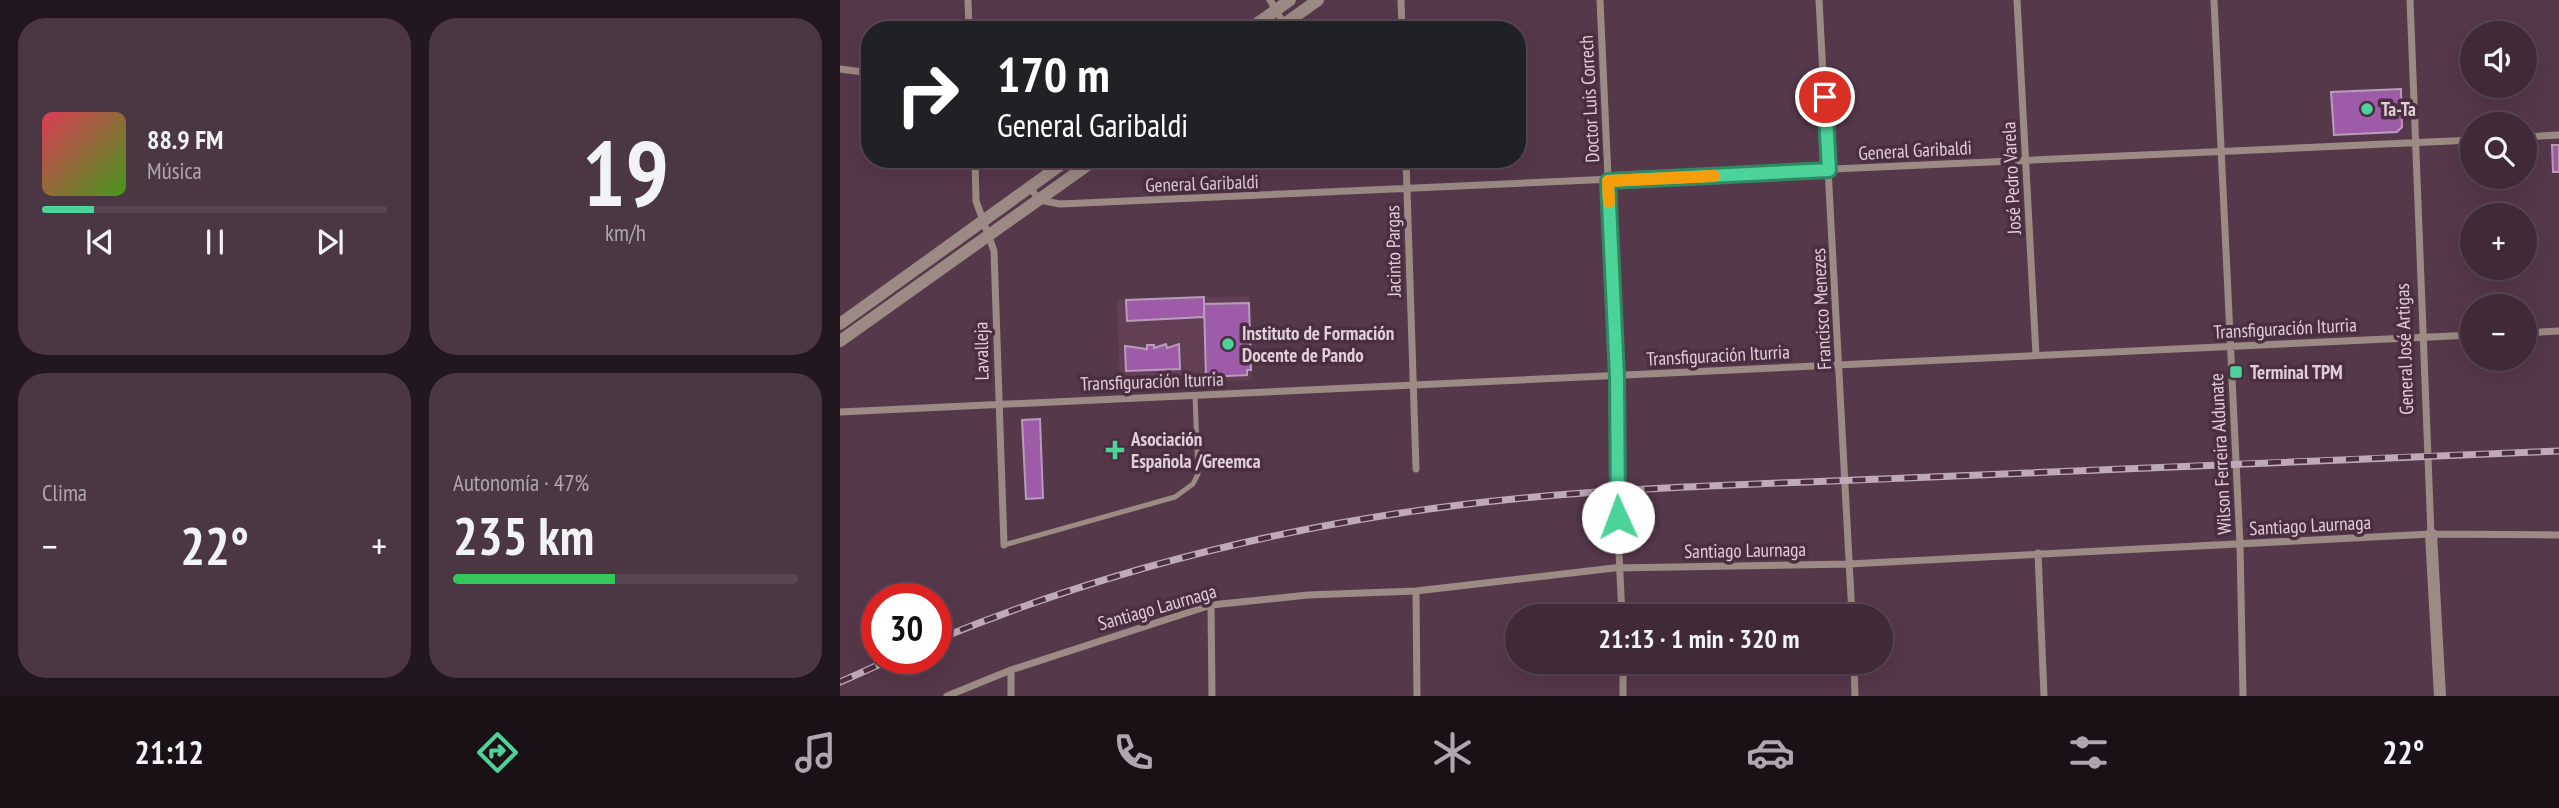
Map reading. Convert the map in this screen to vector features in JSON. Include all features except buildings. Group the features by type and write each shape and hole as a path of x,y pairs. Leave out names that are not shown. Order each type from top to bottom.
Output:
{"street":[{"path":"968,0 969,21"},
{"path":"1257,21 1272,6 1290,0"},
{"path":"1289,21 1319,0"},
{"path":"1401,0 1402,21"},
{"name":"Doctor Luis Correch","path":"1600,0 1617,377 1616,491 1622,604"},
{"name":"Francisco Menezes","path":"1819,0 1851,604"},
{"name":"José Pedro Varela","path":"2017,0 2036,355"},
{"name":"Wilson Ferreira Aldunate","path":"2214,0 2240,545 2243,696"},
{"name":"General José Artigas","path":"2410,0 2440,696"},
{"path":"840,69 861,72"},
{"path":"2537,136 2559,135"},
{"name":"General Garibaldi","path":"1039,200 1060,204 1407,190 2460,141"},
{"name":"Lavalleja","path":"975,168 976,201 994,251 1004,545"},
{"path":"840,324 1056,168"},
{"path":"840,341 1083,168"},
{"name":"Jacinto Pargas","path":"1406,168 1416,469"},
{"path":"1030,187 1039,200"},
{"path":"2537,332 2559,331"},
{"name":"Transfiguración Iturria","path":"840,412 2460,336"},
{"name":"Santiago Laurnaga","path":"947,696 1011,670 1211,605 1308,595 1416,591 1620,568 1849,564 2431,534 2559,535"},
{"path":"2038,553 2044,696"},
{"path":"1416,591 1417,696"},
{"path":"1211,605 1212,696"},
{"path":"1011,670 1011,696"},
{"path":"1623,674 1623,696"},
{"path":"1854,674 1855,696"}],"lane":[{"path":"1004,545 1175,497 1193,484 1200,462 1195,395"}],"shaded area":[{"path":"1249,296 1252,380 1120,385 1117,300"}],"railway":[{"path":"952,634 1084,586 1159,564 1312,528 1467,504 1681,487 2559,451"},
{"path":"840,682 861,673"}],"slow traffic":[{"path":"1609,202 1608,181 1714,176"}],"place":[{"name":"Ta-Ta","path":"2367,109"},
{"name":"Instituto de Formación Docente de Pando","path":"1228,344"},
{"name":"Terminal TPM","path":"2236,372"},
{"name":"Asociación Española /Greemca","path":"1115,450"}],"route":[{"path":"1618,517 1617,377 1608,181 1829,170 1825,97"}]}
